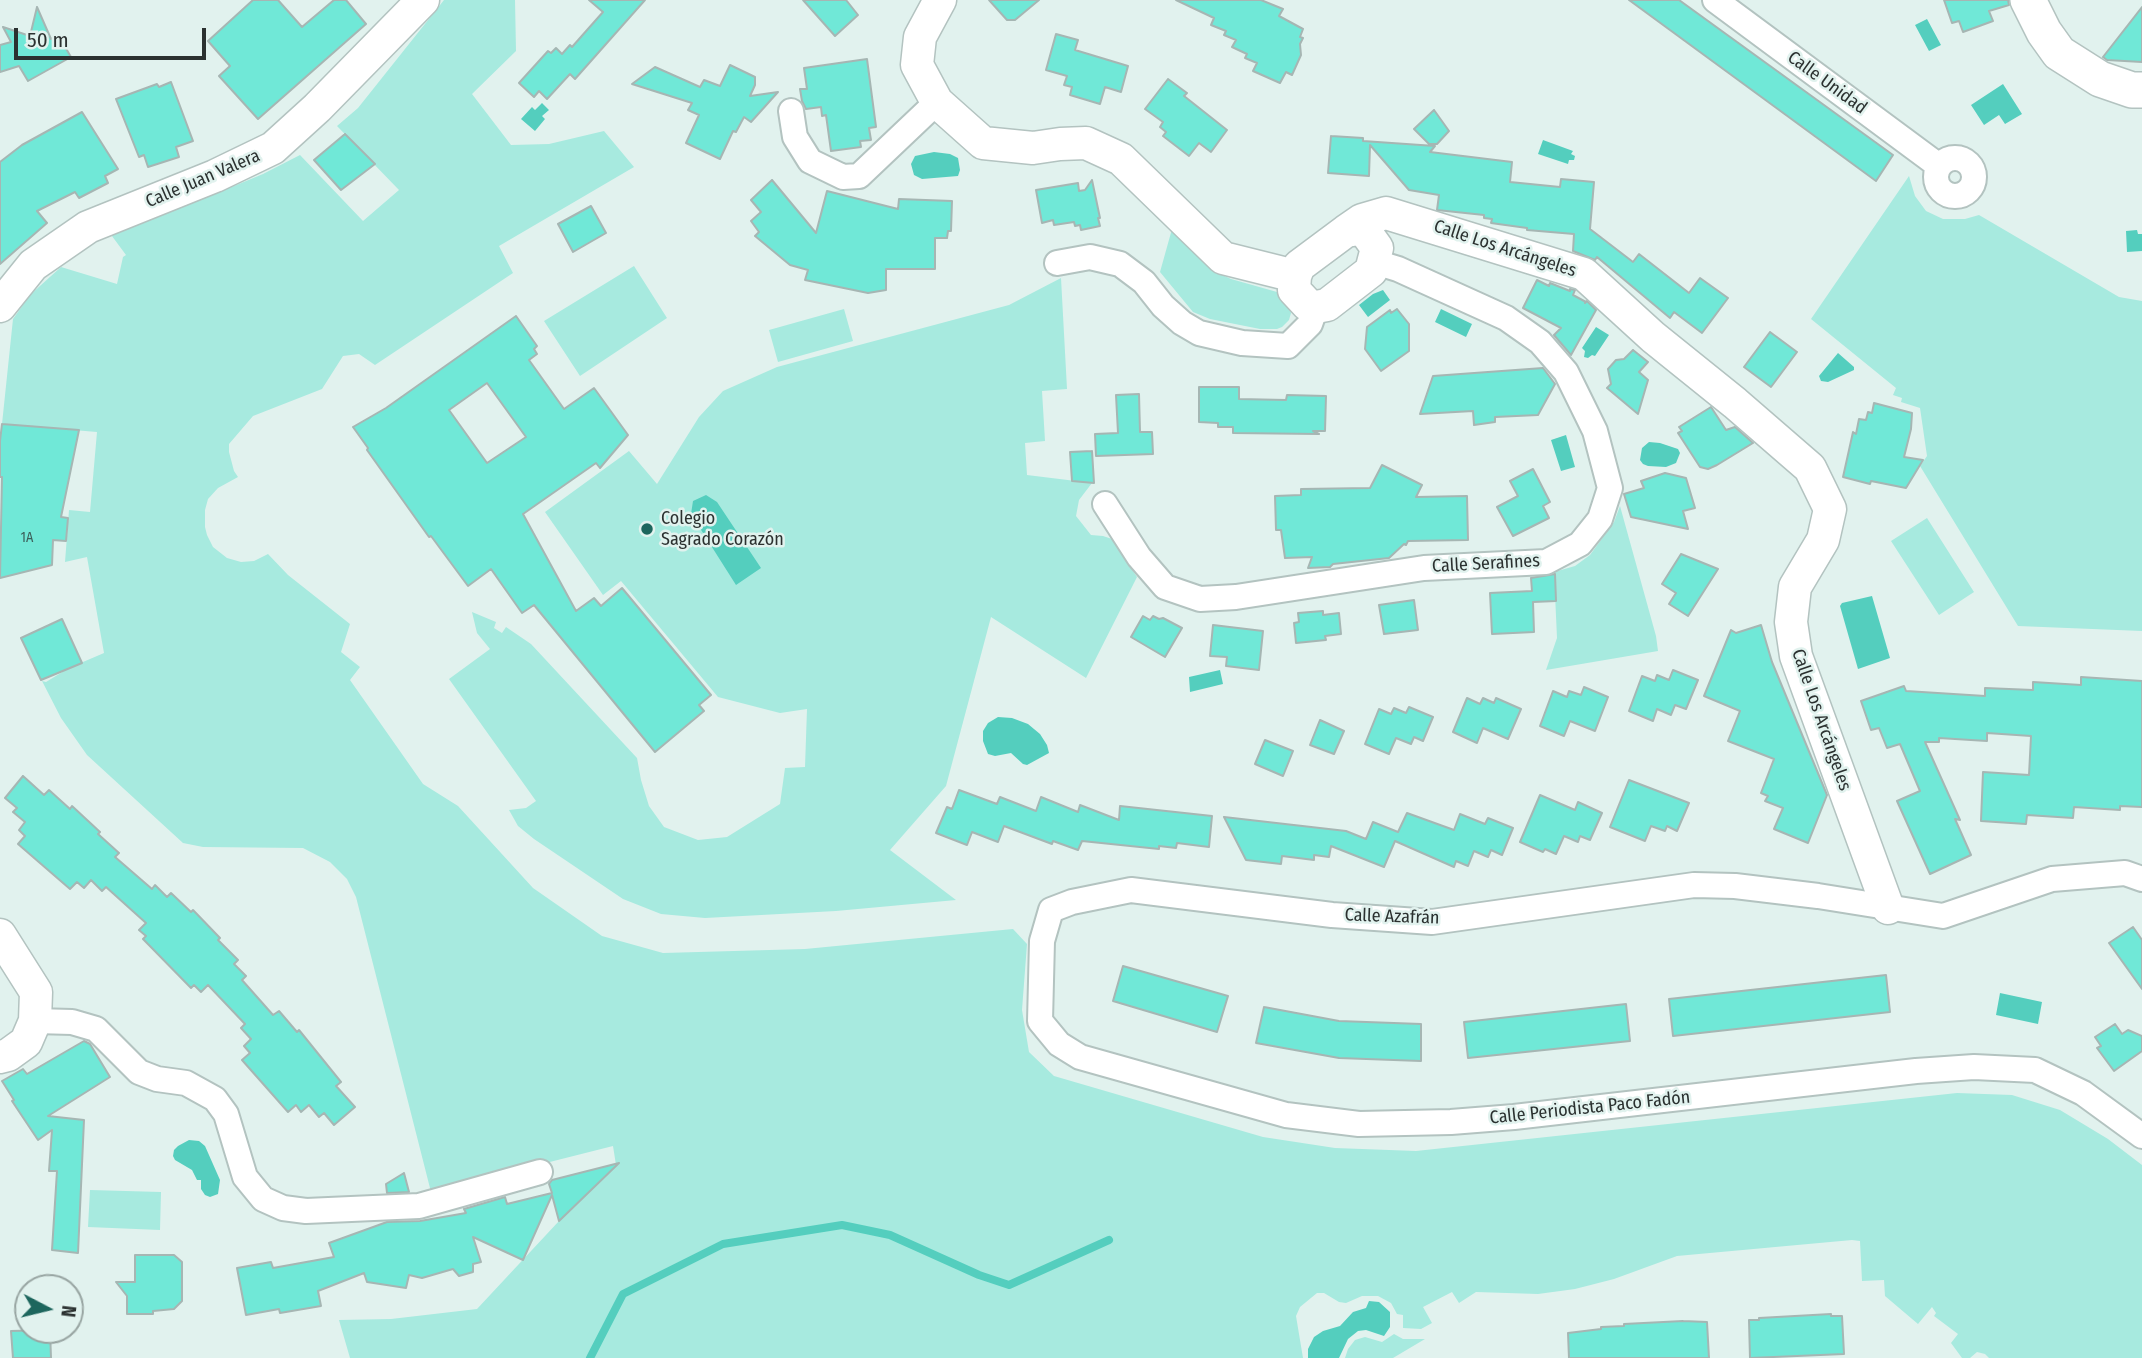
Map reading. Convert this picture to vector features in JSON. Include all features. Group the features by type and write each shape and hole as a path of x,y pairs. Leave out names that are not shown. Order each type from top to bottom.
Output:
{"main road":[{"path":"2028,0 2059,54 2100,79 2132,90 2142,90"}],"street":[{"name":"Calle Juan Valera","path":"0,306 33,265 88,227 215,176 273,148 317,108 423,0"},
{"path":"940,0 920,37 917,65 937,102 984,144 1033,148 1086,143 1121,159 1223,258 1295,276 1294,290 1308,305 1327,305 1371,271 1384,232 1405,217"},
{"name":"Calle Unidad","path":"1715,0 1939,166"},
{"path":"791,111 795,137 810,161 843,177 859,176 937,102"},
{"name":"Calle Los Arcángeles","path":"1295,276 1299,266 1346,231 1362,220 1386,213 1584,274 1653,337 1735,402 1810,468 1830,509 1822,540 1795,587 1791,622 1796,656 1888,908"},
{"path":"1346,231 1359,229 1367,233 1376,255"},
{"name":"Calle Serafines","path":"1105,504 1139,557 1165,587 1200,600 1236,597 1424,568 1546,562 1580,544 1600,519 1610,488 1595,431 1566,372 1539,342 1506,318 1398,269 1376,255"},
{"path":"1057,263 1090,257 1120,264 1144,282 1163,306 1182,323 1199,333 1242,344 1288,346 1310,324 1316,307"},
{"path":"1888,908 1943,916 2052,879 2125,873 2142,878"},
{"name":"Calle Azafrán","path":"1040,1021 1042,941 1051,910 1072,902 1130,890 1332,915 1432,922 1694,885 1735,886 1888,908"},
{"path":"0,935 36,992 35,1021 26,1042 8,1055 0,1057"},
{"path":"35,1021 72,1022 96,1029 139,1072 158,1079 186,1083 215,1099 226,1114 244,1177 263,1199 283,1208 306,1210 419,1206 540,1172"},
{"name":"Calle Periodista Paco Fadón","path":"1040,1021 1059,1044 1080,1056 1286,1115 1359,1124 1451,1122 1514,1117 1916,1071 1974,1067 2035,1070 2083,1093 2142,1136"}],"shaded area":[{"path":"444,0 515,0 516,51 472,94 511,145 549,144 604,131 634,167 499,246 513,273 375,365 359,354 343,356 322,389 253,416 229,444 234,471 238,477 218,488 208,499 205,527 213,547 227,558 241,562 254,561 268,554 288,575 350,624 341,652 360,667 350,680 423,784 458,806 533,888 602,936 663,953 805,949 1013,929 1027,944 1022,1010 1029,1052 1054,1076 1263,1137 1335,1148 1416,1151 1957,1093 2012,1095 2060,1110 2108,1139 2142,1165 2142,1358 1989,1358 1977,1352 1970,1358 1962,1358 1951,1343 1958,1334 1934,1316 1936,1313 1932,1307 1918,1324 1885,1296 1884,1280 1862,1281 1860,1241 1852,1240 1677,1256 1614,1279 1575,1289 1538,1294 1476,1292 1459,1303 1452,1292 1423,1307 1432,1323 1421,1329 1403,1328 1403,1315 1397,1314 1391,1303 1378,1296 1362,1296 1346,1303 1324,1293 1317,1293 1300,1307 1296,1316 1303,1358 350,1358 339,1320 391,1319 477,1309 559,1221 616,1165 613,1146 431,1192 356,897 347,879 330,862 303,848 203,847 183,843 87,755 61,718 42,681 46,682 69,668 104,653 87,557 65,562 69,510 90,512 97,432 2,424 13,319 30,295 61,267 117,284 123,257 126,255 109,232 234,186 300,155 363,221 399,190 337,126 358,108"},
{"path":"1927,19 1941,45 1929,51 1915,25"},
{"path":"2003,84 2022,114 2005,124 1999,115 1984,125 1971,105"},
{"path":"542,103 549,110 542,116 545,119 535,131 521,119 532,107 535,110"},
{"path":"1543,140 1573,151 1571,154 1575,156 1574,160 1569,160 1568,164 1538,154"},
{"path":"934,152 958,158 958,176 922,179 914,175 911,164 915,156"},
{"path":"1909,176 1915,196 1926,211 1943,219 1965,219 1979,215 2119,297 2142,301 2142,631 2018,626 1920,466 1927,456 1920,408 1901,402 1902,398 1893,395 1896,388 1811,319"},
{"path":"1172,229 1216,272 1277,292 1288,301 1291,313 1289,320 1277,329 1260,329 1210,319 1193,312 1160,272"},
{"path":"2137,230 2138,234 2142,234 2142,251 2127,252 2126,231"},
{"path":"634,266 667,318 580,376 544,321"},
{"path":"1061,278 1067,389 1042,391 1045,441 1025,443 1027,475 1092,483 1079,500 1076,516 1091,535 1112,539 1137,577 1086,678 991,617 946,786 890,850 956,900 836,911 705,918 661,914 623,899 518,826 509,810 526,808 536,801 449,679 490,649 477,633 472,612 496,622 494,628 502,633 506,627 531,644 637,758 649,806 664,827 698,840 727,837 780,804 785,768 805,767 807,709 780,713 718,697 621,581 603,595 545,512 629,451 657,484 699,417 723,391 777,367 1009,305"},
{"path":"1383,290 1390,300 1368,317 1359,305"},
{"path":"844,309 853,341 778,362 769,330"},
{"path":"1441,309 1472,324 1466,337 1435,322"},
{"path":"1596,327 1609,335 1595,356 1584,357 1585,351 1582,348"},
{"path":"1838,353 1854,370 1828,382 1821,381 1819,376"},
{"path":"1566,435 1575,467 1561,471 1551,440"},
{"path":"1649,442 1678,449 1680,453 1676,463 1666,467 1643,464 1640,460 1642,448"},
{"path":"706,495 717,502 761,568 736,585 691,514 693,501"},
{"path":"1620,506 1658,651 1546,670 1557,638 1554,572 1575,566 1590,555 1614,522"},
{"path":"1927,518 1974,592 1939,615 1891,541"},
{"path":"1872,596 1890,658 1858,669 1840,606 1842,603"},
{"path":"1220,670 1223,684 1190,692 1189,677"},
{"path":"998,717 1012,718 1028,724 1040,734 1049,753 1027,765 1011,753 995,756 988,754 983,741 983,731 988,723"},
{"path":"2000,993 2042,1002 2038,1024 1996,1015"},
{"path":"189,1140 199,1141 205,1146 220,1180 218,1194 210,1197 205,1195 201,1189 201,1180 197,1180 192,1170 175,1160 174,1150"},
{"path":"90,1190 161,1192 160,1230 88,1227"},
{"path":"1369,1301 1379,1302 1390,1312 1390,1327 1384,1336 1366,1330 1358,1331 1348,1339 1339,1358 1308,1358 1308,1349 1314,1337 1340,1326 1353,1312 1366,1308"},
{"path":"1394,1334 1403,1339 1425,1339 1393,1358 1345,1358 1355,1340 1365,1337 1382,1342"}],"building":[{"path":"253,0 278,0 302,27 334,0 346,0 366,24 258,119 219,76 230,66 208,41"},
{"path":"589,0 645,0 575,79 570,74 547,99 539,91 534,97 519,83 548,51 551,53 556,48 562,54 570,45 572,47 603,12"},
{"path":"803,0 846,0 858,15 835,36"},
{"path":"989,0 1039,0 1015,20 1007,20"},
{"path":"1176,0 1261,0 1283,9 1279,16 1303,29 1300,37 1303,38 1300,44 1301,55 1292,75 1286,72 1280,83 1253,71 1257,63 1245,58 1247,54 1232,47 1236,40 1224,35 1226,31 1211,25 1214,18"},
{"path":"1629,0 1679,0 1893,155 1876,181"},
{"path":"1944,0 2008,0 2009,5 1989,11 1993,21 1963,32 1959,21 1952,23"},
{"path":"37,7 51,39 58,35 71,57 28,81 19,66 0,72 0,45 11,42 3,27 30,36"},
{"path":"2142,7 2142,62 2107,60 2103,57"},
{"path":"1056,34 1078,40 1075,50 1128,66 1121,92 1105,87 1100,104 1070,95 1072,87 1064,85 1067,76 1046,70"},
{"path":"867,59 876,127 869,128 871,140 860,141 861,147 831,151 826,115 822,116 821,107 806,109 802,101 800,89 807,89 804,68"},
{"path":"730,65 755,77 750,96 778,92 751,122 744,117 736,132 733,131 720,159 686,143 699,115 688,110 692,103 632,84 655,67 700,87 704,80 720,86"},
{"path":"1168,79 1187,93 1184,96 1227,130 1211,152 1199,143 1189,156 1163,136 1166,132 1160,127 1163,122 1145,109"},
{"path":"171,82 193,141 176,147 179,157 148,167 144,155 139,157 116,99 157,84 159,87"},
{"path":"1434,110 1449,131 1437,144 1429,144 1414,129"},
{"path":"82,112 118,169 105,176 108,183 79,198 75,192 37,211 47,223 0,264 0,162 22,145"},
{"path":"345,134 375,164 341,190 314,160"},
{"path":"1331,136 1435,146 1430,152 1512,162 1510,182 1560,187 1561,179 1594,182 1590,229 1633,262 1639,254 1689,293 1700,278 1728,298 1702,333 1674,312 1670,318 1597,257 1595,260 1573,251 1574,234 1527,230 1491,223 1492,219 1484,218 1484,215 1437,210 1439,195 1409,190 1370,145 1369,176 1328,173"},
{"path":"772,180 816,233 827,191 898,209 899,199 952,201 951,231 948,231 947,238 935,238 935,269 886,269 886,290 868,293 805,280 808,270 790,265 755,236 759,232 751,221 761,212 751,200"},
{"path":"1092,180 1100,226 1081,230 1080,225 1075,226 1074,222 1054,225 1053,220 1042,223 1036,190 1078,183 1079,191 1085,190"},
{"path":"591,206 606,233 573,252 558,224"},
{"path":"1537,280 1549,286 1550,283 1570,291 1575,290 1573,295 1587,301 1596,310 1571,355 1554,335 1561,328 1523,308"},
{"path":"1397,309 1409,324 1409,351 1381,371 1365,349 1367,327 1390,310 1391,313"},
{"path":"516,316 537,346 534,349 537,354 529,360 564,409 594,388 628,435 600,468 596,463 523,514 576,611 594,598 601,606 622,588 711,695 699,705 704,711 655,752 534,605 522,613 491,569 468,586 431,536 429,537 353,427 386,408","holes":["487,383 526,437 487,463 449,410"]},
{"path":"1770,332 1797,352 1771,387 1744,367"},
{"path":"1633,350 1648,362 1639,372 1648,380 1638,414 1607,388 1611,384 1608,369 1616,360 1624,359"},
{"path":"1543,368 1555,384 1538,415 1495,417 1495,422 1474,425 1473,411 1420,414 1433,376"},
{"path":"1199,387 1239,387 1239,399 1286,400 1287,395 1326,396 1325,431 1313,431 1319,434 1233,433 1233,427 1218,427 1218,423 1199,422"},
{"path":"1139,394 1140,432 1152,432 1153,454 1096,456 1095,434 1118,433 1116,395"},
{"path":"1874,403 1912,413 1904,457 1923,460 1906,488 1871,481 1870,484 1843,477 1853,432 1856,434 1859,419 1866,420 1868,412 1872,413"},
{"path":"1711,407 1726,430 1735,427 1753,443 1708,469 1700,467 1678,433 1682,431 1679,427"},
{"path":"2,424 79,430 61,517 68,518 66,541 53,540 52,565 0,578 0,441"},
{"path":"1092,451 1094,483 1072,481 1070,452"},
{"path":"1382,465 1422,485 1416,497 1467,496 1468,540 1408,541 1389,558 1333,564 1330,567 1308,568 1312,557 1285,558 1281,530 1276,530 1275,496 1301,495 1301,489 1370,488"},
{"path":"1533,469 1550,502 1543,506 1549,518 1513,536 1497,507 1518,496 1510,481"},
{"path":"1665,473 1686,478 1695,508 1683,511 1688,529 1631,517 1624,494 1644,488 1641,481"},
{"path":"1681,554 1718,569 1688,616 1669,604 1676,593 1662,584"},
{"path":"1555,574 1556,601 1533,602 1534,632 1492,634 1490,593 1532,591 1531,578"},
{"path":"1414,600 1418,630 1384,634 1379,605"},
{"path":"1323,611 1323,615 1339,613 1341,634 1325,636 1326,640 1296,643 1294,623 1299,622 1298,613"},
{"path":"1143,616 1150,620 1153,616 1163,618 1182,628 1165,657 1131,637"},
{"path":"62,619 82,663 41,680 21,638"},
{"path":"1213,625 1263,631 1259,670 1226,666 1227,657 1210,656"},
{"path":"1761,625 1772,662 1827,795 1808,843 1774,829 1783,808 1765,801 1768,796 1761,793 1774,759 1728,741 1740,711 1704,696 1731,630 1736,633"},
{"path":"1673,670 1698,680 1686,709 1675,705 1671,715 1657,709 1653,721 1629,711 1642,676 1655,681 1657,675 1669,680"},
{"path":"2081,677 2142,681 2142,807 2120,806 2120,810 2074,807 2073,818 2027,815 2026,824 1981,821 1983,772 2029,775 2031,736 1987,733 1987,741 1939,738 1939,742 1925,742 1960,820 1955,819 1971,855 1930,874 1897,801 1920,791 1900,744 1887,748 1879,728 1871,730 1861,701 1904,686 1906,691 1985,696 1985,688 2033,690 2033,682 2081,685"},
{"path":"1584,687 1608,697 1595,731 1570,721 1564,736 1540,726 1553,691 1567,697 1569,691 1581,695"},
{"path":"1467,698 1480,704 1483,698 1494,703 1496,698 1521,709 1508,739 1483,728 1477,743 1453,732"},
{"path":"1409,707 1433,717 1423,741 1414,737 1411,744 1396,738 1389,754 1365,744 1379,709 1391,714 1394,708 1406,713"},
{"path":"1320,720 1344,731 1334,754 1310,745"},
{"path":"1265,740 1293,751 1283,776 1255,764"},
{"path":"23,776 44,795 49,790 70,809 72,806 119,853 115,857 152,889 155,885 167,897 171,893 191,912 193,910 238,960 234,964 246,976 242,980 273,1015 279,1011 297,1032 299,1030 341,1082 336,1086 355,1107 334,1125 324,1113 319,1117 309,1105 301,1112 296,1105 288,1112 242,1060 250,1053 244,1046 251,1039 241,1028 245,1024 208,985 201,992 194,985 191,988 143,939 146,936 139,930 146,923 106,887 102,891 91,880 84,888 77,882 70,889 18,844 25,836 19,830 25,822 13,812 17,808 5,798"},
{"path":"1629,780 1689,803 1677,831 1667,826 1665,831 1651,826 1645,841 1610,827"},
{"path":"959,790 997,804 1000,797 1036,811 1041,797 1078,812 1080,805 1119,820 1120,806 1212,816 1209,847 1177,843 1176,848 1159,846 1159,849 1082,841 1078,850 1053,841 1052,844 1004,826 998,842 972,832 967,845 936,833 947,807 952,809"},
{"path":"1540,795 1575,810 1578,802 1602,813 1590,840 1580,836 1578,842 1564,836 1556,854 1545,849 1543,852 1520,842"},
{"path":"1407,813 1454,830 1460,814 1485,824 1488,818 1513,828 1502,855 1491,850 1488,857 1474,851 1468,866 1456,861 1454,867 1395,841 1384,867 1331,846 1329,857 1314,855 1314,860 1282,856 1281,864 1246,860 1224,817 1346,831 1366,839 1373,822 1398,832"},
{"path":"2133,927 2142,940 2142,989 2109,943"},
{"path":"1123,966 1228,996 1217,1032 1113,1001"},
{"path":"1886,975 1890,1012 1673,1036 1669,999"},
{"path":"1626,1004 1630,1041 1468,1058 1464,1022"},
{"path":"1264,1007 1339,1021 1421,1024 1421,1061 1339,1058 1256,1043"},
{"path":"2115,1024 2122,1034 2128,1030 2142,1036 2142,1051 2114,1071 2097,1048 2101,1046 2095,1037"},
{"path":"84,1041 90,1044 110,1077 48,1116 84,1120 78,1253 52,1250 57,1171 49,1171 52,1130 38,1140 2,1081 23,1069 27,1074"},
{"path":"619,1163 559,1221 552,1195 523,1260 473,1237 481,1262 473,1264 473,1272 459,1276 453,1269 422,1278 409,1275 406,1288 367,1282 364,1273 318,1291 321,1306 246,1315 237,1268 271,1262 273,1268 334,1257 329,1243 387,1222 420,1221 466,1213 464,1209 505,1197 507,1204 552,1193 549,1184 552,1180"},
{"path":"404,1173 409,1192 387,1193 386,1184"},
{"path":"135,1255 174,1255 182,1262 182,1301 174,1309 153,1311 153,1314 127,1314 127,1296 116,1282 135,1282"},
{"path":"1831,1314 1842,1316 1844,1354 1750,1358 1749,1320"},
{"path":"1707,1322 1709,1358 1569,1358 1568,1333 1624,1324"},
{"path":"11,1331 14,1331 14,1344 50,1344 51,1358 13,1358"}],"waterway":[{"path":"590,1358 623,1294 723,1244 842,1225 890,1235 979,1275 1009,1285 1109,1240"}],"place":[{"name":"Colegio Sagrado Corazón","path":"647,529"}]}
